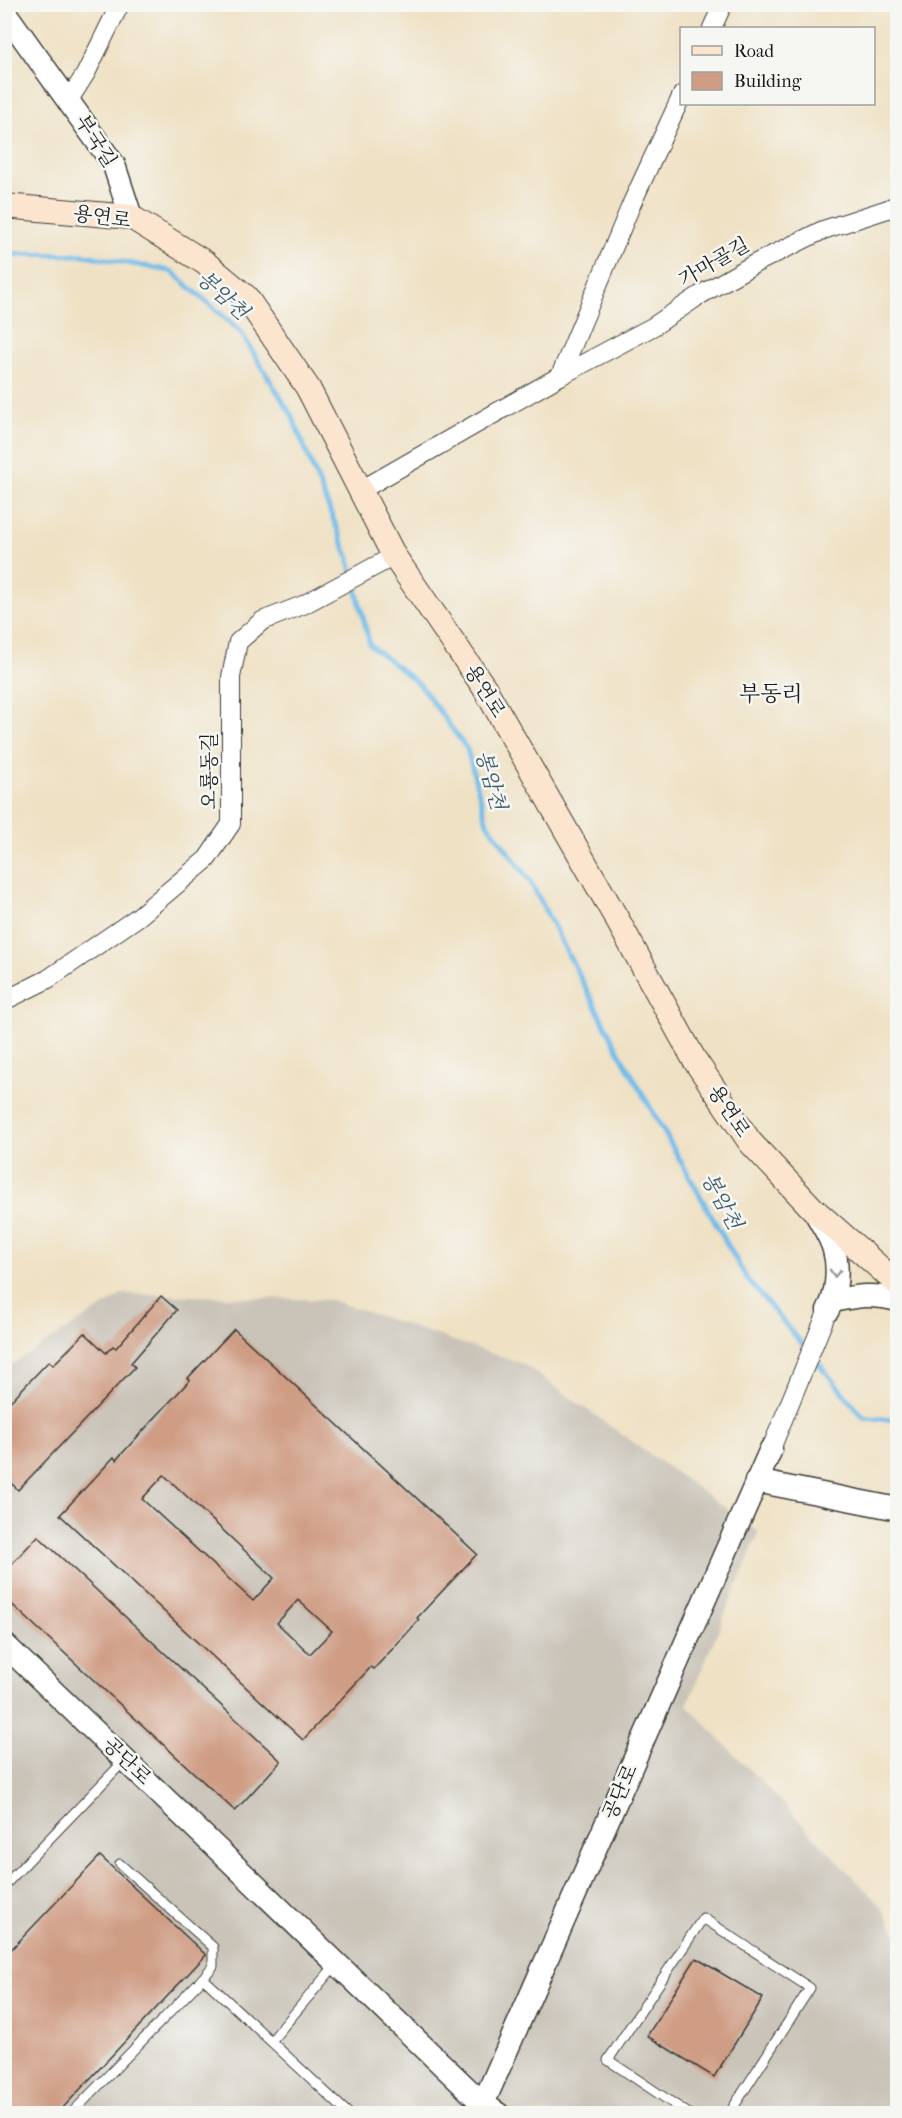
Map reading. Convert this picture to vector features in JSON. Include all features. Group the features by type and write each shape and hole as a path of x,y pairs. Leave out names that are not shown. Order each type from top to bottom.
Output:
{"main road":[{"name":"용연로","path":"4,207 131,217 204,262 246,297 308,388 367,486 394,556 484,687 694,1059 750,1142 813,1208 897,1284"}],"street":[{"name":"부국길","path":"69,100 86,72 120,4"},
{"path":"712,27 723,4"},
{"name":"부국길","path":"4,11 114,165 131,217"},
{"path":"560,376 632,202 680,97"},
{"name":"가마골길","path":"367,486 560,376 654,326 700,295 756,263 823,230 897,204"},
{"name":"오룡동길","path":"4,1001 48,979 138,917 207,859 231,824 231,677 238,642 262,621 303,605 394,556"},
{"path":"771,1449 830,1306 836,1270 834,1249 813,1208"},
{"path":"830,1306 859,1295 885,1296 897,1300"},
{"name":"공단로","path":"4,1644 337,1963 485,2110 771,1449"},
{"path":"756,1481 897,1509"}],"lane":[{"path":"4,1886 126,1759"},
{"path":"71,2114 213,1966 213,1947 120,1864"},
{"path":"689,2114 608,2060 703,1918 810,1988 729,2114"},
{"path":"272,2040 337,1963"},
{"path":"203,1978 349,2114"}],"shaded area":[{"path":"123,1294 331,1300 523,1364 759,1532 687,1705 882,1907 897,1935 897,2113 5,2114 5,1369"}],"building":[{"path":"161,1296 177,1310 131,1363 135,1367 18,1490 4,1476 4,1408 49,1361 53,1365 85,1333 106,1353 113,1346 116,1348"},
{"path":"234,1329 477,1554 417,1618 419,1620 374,1669 371,1667 303,1740 60,1515 114,1457 116,1460 190,1380 188,1378","holes":["164,1475 274,1578 253,1601 142,1499","298,1600 332,1631 310,1654 277,1623"]},
{"path":"38,1536 281,1761 235,1811 4,1597 4,1572"},
{"path":"100,1856 206,1955 57,2114 4,2114 4,1957"},
{"path":"696,1958 763,1998 714,2077 647,2036"}],"waterway":[{"name":"봉암천","path":"4,254 84,255 171,271 240,331 292,416 348,556 370,645 420,685 467,749 487,823 530,881 619,1052 747,1279 808,1351"},
{"name":"봉암천","path":"814,1358 864,1418 898,1420"}],"district":[{"name":"부동리","path":"771,694"}]}
